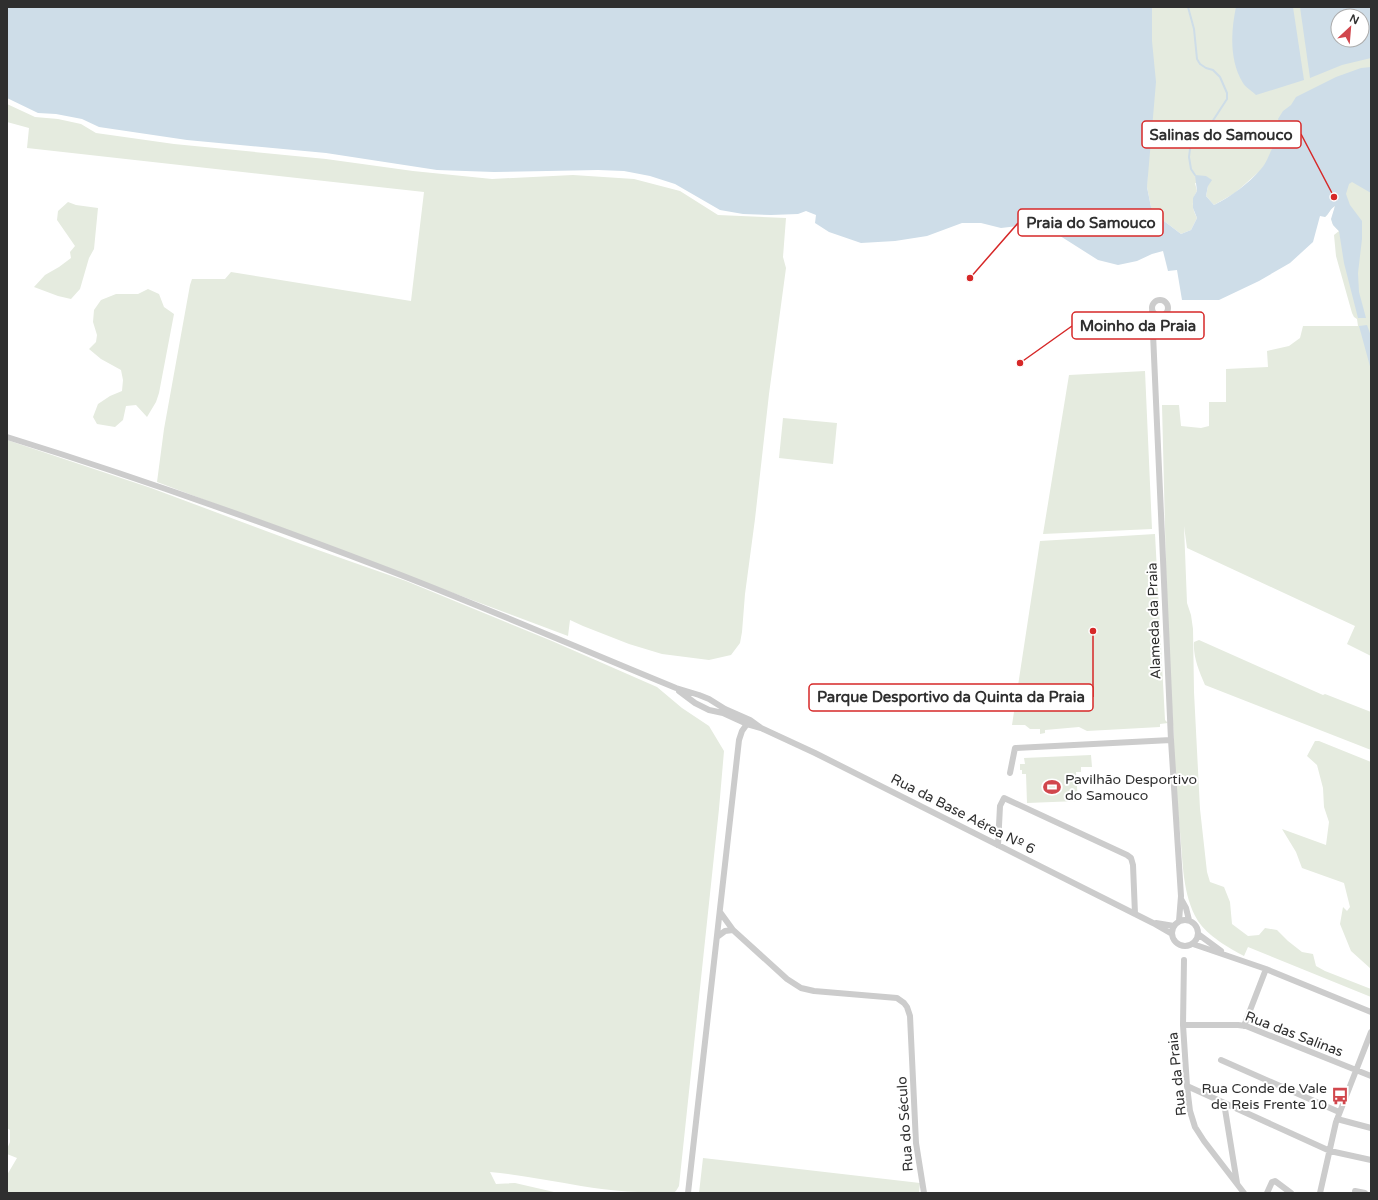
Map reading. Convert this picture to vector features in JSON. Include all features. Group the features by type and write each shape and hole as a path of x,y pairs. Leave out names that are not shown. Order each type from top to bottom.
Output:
{"street":[{"path":"1159,300 1166,302 1169,308 1167,314 1164,316 1158,316 1152,312 1152,306 1159,300"},
{"name":"Alameda da Praia","path":"1152,312 1171,740 1181,900"},
{"name":"Alameda da Praia","path":"1154,341 1155,326 1164,316"},
{"path":"7,437 228,511 380,567 676,688 699,695 750,720 761,728"},
{"path":"676,688 695,703 709,710 723,713 747,724 761,728"},
{"path":"688,1193 739,740 742,731 747,724"},
{"name":"Rua da Base Aérea Nº 6","path":"761,728 822,757 1153,923"},
{"path":"1010,773 1015,748 1171,740"},
{"path":"998,845 1000,806 1004,798 1131,858 1133,864 1135,914"},
{"path":"1181,900 1186,908 1189,920 1196,926 1198,934 1197,939 1193,944"},
{"path":"1179,921 1181,900"},
{"name":"Rua do Século","path":"720,912 733,930 787,979 801,988 814,991 897,998 907,1007 909,1012 912,1052 916,1143 924,1193"},
{"path":"1189,920 1179,921 1174,926 1172,934 1173,938 1178,944 1185,946 1193,944 1226,955 1371,1012"},
{"path":"1153,923 1174,926"},
{"path":"1153,923 1172,934"},
{"path":"717,937 725,931 733,930"},
{"path":"1198,934 1226,955"},
{"name":"Rua da Praia","path":"1184,960 1183,1025 1190,1111 1196,1127 1204,1141 1244,1193"},
{"path":"1244,1026 1266,970"},
{"name":"Rua das Salinas","path":"1183,1025 1244,1026 1371,1076"},
{"path":"1320,1193 1339,1112 1371,1032"},
{"path":"1221,1060 1339,1112"},
{"path":"1187,1086 1330,1151 1371,1160"},
{"path":"1224,1104 1237,1183"},
{"path":"1337,1119 1371,1128"},
{"path":"1267,1193 1272,1182 1275,1181 1291,1193"},
{"path":"1355,1190 1365,1193"}],"shaded area":[{"path":"7,7 1152,7 1152,41 1156,82 1147,187 1151,207 1164,221 1181,234 1191,230 1197,218 1193,208 1193,198 1197,191 1195,175 1206,176 1212,180 1208,186 1206,196 1214,205 1227,198 1245,185 1263,167 1281,131 1278,119 1296,97 1336,77 1361,68 1371,67 1371,193 1352,182 1349,184 1346,194 1350,205 1362,221 1362,239 1358,273 1359,292 1366,318 1358,318 1344,263 1339,231 1333,225 1331,219 1335,206 1325,217 1320,216 1313,242 1290,263 1259,281 1219,300 1182,300 1177,270 1168,271 1163,251 1137,261 1118,265 1098,260 1046,227 1035,224 1001,228 981,223 962,223 927,236 895,241 861,243 829,232 815,223 816,215 806,211 798,214 771,215 743,214 720,210 675,184 650,176 624,171 494,172 437,170 326,153 187,140 99,127 82,119 56,114 38,113 7,98"},
{"path":"1152,7 1371,7 1371,656 1347,644 1355,626 1187,548 1184,526 1187,603 1193,629 1194,692 1200,809 1207,872 1210,882 1224,887 1230,902 1232,924 1248,936 1259,935 1265,928 1277,930 1302,952 1313,954 1316,966 1371,989 1371,997 1248,947 1244,956 1219,941 1202,926 1193,911 1184,878 1172,749 1174,739 1168,650 1162,405 1179,405 1181,426 1201,428 1209,426 1209,402 1226,402 1226,369 1268,367 1267,351 1289,346 1300,338 1303,326 1358,326 1357,319 1352,313 1336,256 1334,235 1339,231 1332,222 1335,206 1325,217 1262,169 1235,193 1214,205 1206,196 1208,186 1195,183 1197,191 1193,204 1197,218 1191,230 1181,234 1164,221 1151,207 1147,187"},
{"path":"1236,7 1293,7 1304,80 1256,95 1245,86 1238,74 1233,55 1232,36"},
{"path":"1300,7 1371,7 1371,58 1342,65 1310,78"},
{"path":"7,104 35,117 58,119 81,124 96,133 174,144 326,159 413,171 492,179 573,175 634,179 680,191 718,215 786,218 783,257 786,268 769,394 740,643 731,655 709,660 662,654 629,644 570,620 568,636 157,482 164,429 192,279 225,279 231,272 411,301 424,192 27,148 29,128 7,122"},
{"path":"68,202 76,205 98,208 94,249 89,258 80,289 71,299 34,287 45,275 71,258 70,252 75,246 57,220 58,211"},
{"path":"148,289 159,294 164,307 174,314 156,402 147,417 136,405 126,406 123,420 115,427 97,424 93,417 98,404 110,396 122,391 123,380 121,370 101,359 89,349 96,342 97,335 93,322 94,310 101,300 116,294 138,294"},
{"path":"1367,325 1371,336 1371,370 1359,326"},
{"path":"1145,371 1152,529 1043,534 1069,375"},
{"path":"783,418 837,423 833,464 779,458"},
{"path":"7,440 151,488 301,544 406,581 552,641 657,687 682,708 709,726 724,751 679,1186 676,1191 673,1193 662,1193 592,1188 525,1176 490,1172 496,1184 515,1183 563,1193 7,1193 7,1175 17,1158 7,1154 7,1149 10,1142 10,1130 7,1128"},
{"path":"1155,534 1165,720 1168,723 1160,724 1160,727 1087,731 1079,727 1045,730 1045,733 1040,734 1040,729 1030,729 1025,725 1012,725 1040,541"},
{"path":"1199,640 1323,695 1325,694 1371,712 1371,750 1205,685 1194,653 1194,642"},
{"path":"1315,741 1319,741 1371,762 1371,969 1351,951 1340,924 1343,907 1347,911 1350,907 1344,883 1302,868 1296,852 1282,829 1326,845 1329,822 1324,807 1323,788 1317,765 1307,756"},
{"name":"Pavilhão Desportivo do Samouco","path":"1091,755 1092,767 1081,767 1081,772 1076,772 1078,801 1027,803 1026,774 1022,774 1022,770 1020,770 1020,764 1025,764 1024,758"},
{"path":"703,1158 920,1183 919,1193 699,1193"}],"waterway":[{"path":"1188,7 1194,29 1197,59 1200,64 1213,70 1220,77 1227,93 1227,99 1212,122 1193,142 1190,149 1189,157 1191,169 1195,175"}],"place":[{"name":"Salinas do Samouco","path":"1334,197"},
{"name":"Praia do Samouco","path":"970,278"},
{"name":"Moinho da Praia","path":"1020,363"},
{"name":"Parque Desportivo da Quinta da Praia","path":"1093,631"},
{"name":"Pavilhão Desportivo do Samouco","path":"1052,787"},
{"name":"Rua Conde de Vale de Reis Frente 10","path":"1340,1096"}]}
